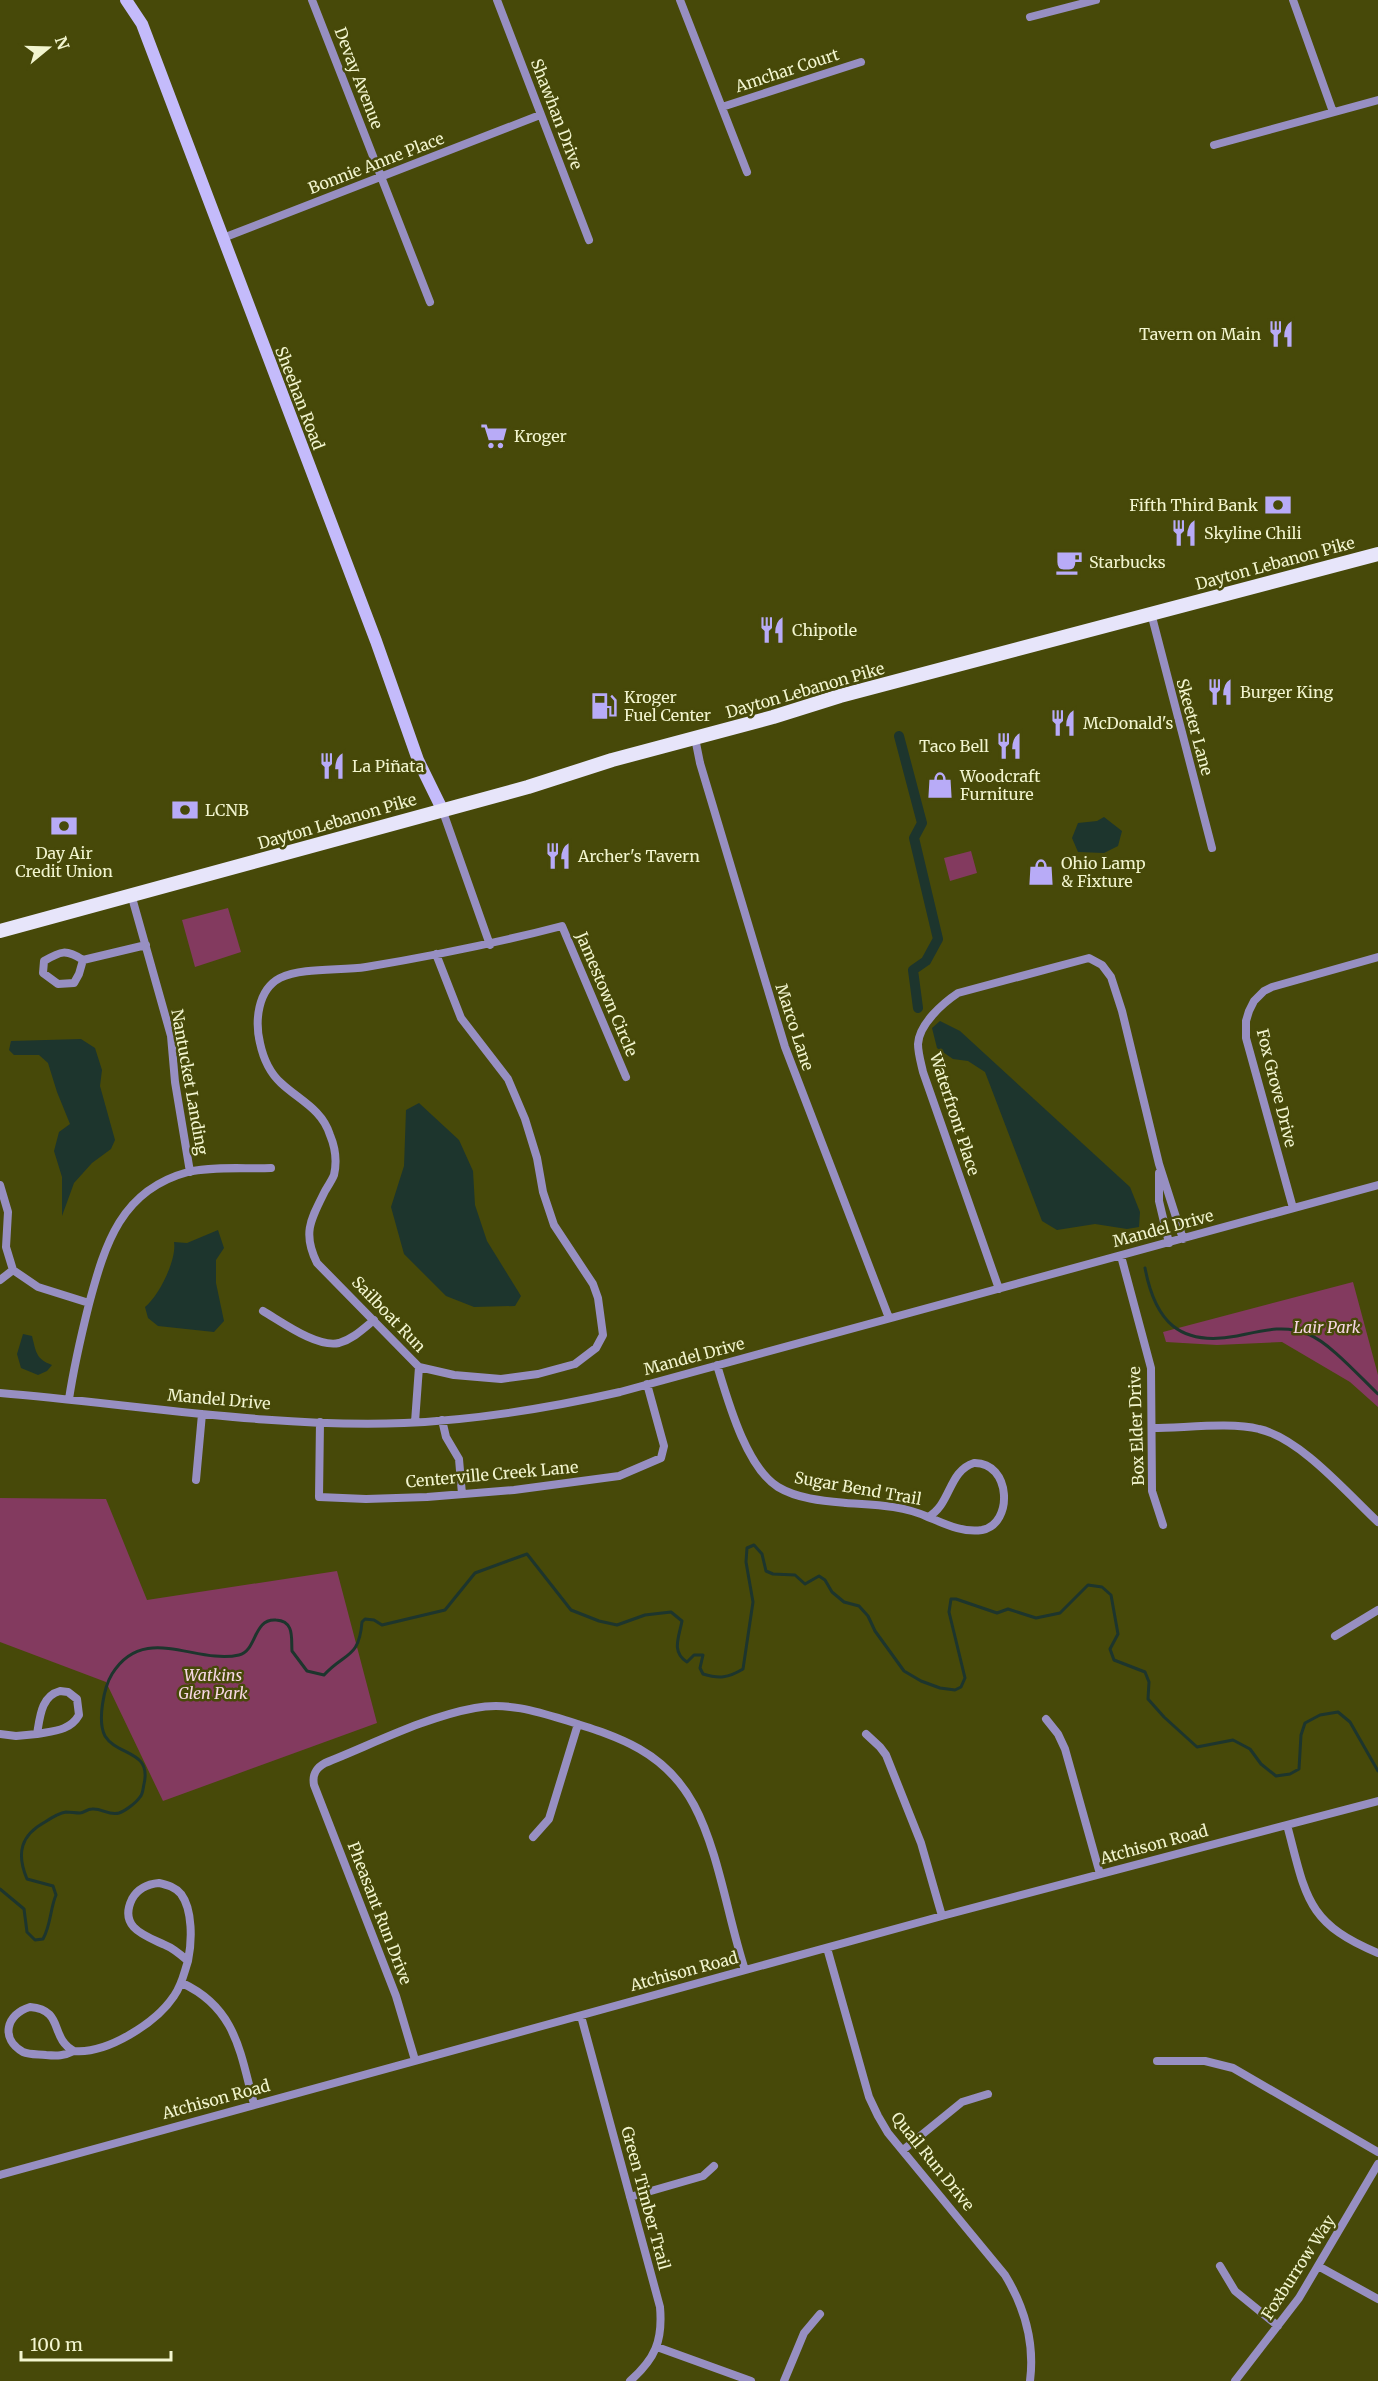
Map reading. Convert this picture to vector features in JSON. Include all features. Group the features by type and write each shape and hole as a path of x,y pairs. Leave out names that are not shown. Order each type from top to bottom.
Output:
{"main road":[{"name":"Dayton Lebanon Pike","path":"0,931 528,787 612,760 1151,613 1377,557"}],"street":[{"name":"Sheehan Road","path":"126,0 142,24 376,641 418,760 441,809"},
{"name":"Devay Avenue","path":"312,0 430,302"},
{"name":"Shawhan Drive","path":"497,0 589,240"},
{"path":"680,0 747,172"},
{"path":"1030,16 1096,0"},
{"path":"1293,0 1333,112"},
{"name":"Amchar Court","path":"722,107 861,62"},
{"path":"1214,145 1378,100"},
{"name":"Bonnie Anne Place","path":"223,238 540,116"},
{"name":"Skeeter Lane","path":"1151,613 1212,848"},
{"name":"Marco Lane","path":"694,738 785,1047 889,1318"},
{"path":"441,809 490,945"},
{"name":"Nantucket Landing","path":"132,894 171,1036 176,1088 190,1172"},
{"name":"Jamestown Circle","path":"490,945 562,926 626,1077"},
{"path":"83,960 74,983 58,984 44,973 44,961 58,952 72,953 83,960 146,945"},
{"name":"Sailboat Run","path":"436,954 461,1018 508,1079 525,1119 537,1158 543,1192 554,1225 593,1284 598,1298 603,1335 596,1348 575,1364 538,1374 501,1379 454,1375 419,1367 317,1263 309,1248 308,1232 312,1216 334,1175 336,1153 330,1132 320,1114 280,1082 268,1066 256,1027 259,1008 267,991 280,979 304,972 363,967 436,954 490,945"},
{"name":"Fox Grove Drive","path":"1293,1208 1246,1038 1248,1011 1257,997 1272,987 1378,957"},
{"name":"Waterfront Place","path":"999,1289 923,1072 918,1042 927,1022 943,1003 958,993 1089,958 1102,964 1111,977 1122,1011 1159,1164 1183,1239"},
{"name":"Waterfront Place","path":"1159,1164 1159,1201 1169,1243"},
{"path":"69,1399 77,1351 104,1250 113,1230 126,1211 150,1189 190,1172 271,1168"},
{"path":"0,1185 8,1212 6,1247 13,1270 38,1287 89,1303"},
{"name":"Mandel Drive","path":"0,1392 202,1413 320,1422 415,1422 512,1412 563,1404 647,1384 1378,1185"},
{"name":"Box Elder Drive","path":"1121,1256 1151,1368 1152,1491 1164,1525"},
{"path":"0,1280 13,1270"},
{"path":"263,1311 321,1343 338,1343 354,1337 374,1320"},
{"name":"Sugar Bend Trail","path":"717,1365 754,1463 768,1479 780,1488 811,1498 885,1505 928,1517 961,1530 988,1528 998,1520 1004,1504 999,1475 988,1465 974,1463 960,1470 939,1509 928,1517"},
{"path":"415,1422 419,1367"},
{"name":"Centerville Creek Lane","path":"320,1422 319,1497 366,1499 514,1490 620,1476 662,1458 664,1446 647,1384"},
{"path":"196,1480 202,1413"},
{"path":"442,1420 446,1437 459,1459 462,1494"},
{"path":"1153,1428 1244,1427 1269,1431 1299,1449 1378,1522"},
{"path":"1335,1636 1378,1610"},
{"path":"0,1734 15,1736 37,1734 56,1731 72,1725 79,1715 77,1699 68,1692 60,1691 49,1696 45,1701 37,1734"},
{"name":"Pheasant Run Drive","path":"415,2060 396,1996 314,1785 318,1767 420,1725 475,1708 506,1706 522,1708 578,1724"},
{"path":"1046,1719 1058,1734 1065,1749 1100,1874"},
{"path":"533,1837 549,1819 578,1724 623,1738 670,1772 699,1815 745,1970"},
{"path":"866,1734 886,1755 912,1817 942,1916"},
{"name":"Atchison Road","path":"0,2175 942,1916 1378,1801"},
{"path":"1287,1825 1304,1888 1316,1911 1342,1936 1378,1953"},
{"path":"74,2051 63,2043 55,2021 46,2011 30,2007 12,2018 9,2030 12,2040 29,2054 59,2056 74,2051 100,2048 120,2040 157,2014 174,1997 182,1983 188,1960 190,1949 186,1904 182,1895 170,1886 159,1883 144,1887 132,1899 131,1923 141,1936 171,1948 188,1960"},
{"name":"Quail Run Drive","path":"827,1948 869,2097 888,2133 1005,2275 1016,2294 1029,2329 1032,2367 1030,2381"},
{"path":"182,1983 199,1992 214,2004 230,2024 237,2041 254,2104"},
{"name":"Green Timber Trail","path":"581,2016 660,2307 661,2327 657,2347 646,2365 630,2381"},
{"path":"1157,2061 1205,2061 1233,2068 1378,2152"},
{"path":"903,2150 962,2102 988,2094"},
{"name":"Foxburrow Way","path":"1235,2381 1299,2298 1378,2164"},
{"path":"630,2198 702,2176 714,2166"},
{"path":"1220,2266 1235,2291 1278,2326"},
{"path":"1318,2266 1378,2300"},
{"path":"784,2381 804,2333 820,2314"},
{"path":"657,2347 751,2381"}],"green space":[{"path":"971,851 977,873 950,881 944,858"},
{"path":"228,908 241,952 195,967 182,920"},
{"name":"Lair Park","path":"1353,1282 1378,1375 1378,1407 1350,1382 1282,1342 1217,1345 1166,1342 1163,1332"},
{"name":"Watkins Glen Park","path":"0,1498 106,1499 147,1600 337,1571 377,1723 163,1801 106,1682 0,1642"}],"shaded area":[{"path":"1104,817 1122,831 1118,846 1104,853 1078,852 1072,838 1078,823 1097,821"},
{"path":"940,1021 960,1031 1130,1187 1140,1212 1139,1227 1127,1229 1095,1224 1057,1230 1042,1221 985,1072 968,1061 953,1059 937,1048 932,1028"},
{"path":"81,1039 95,1048 102,1070 100,1086 115,1140 111,1149 92,1163 74,1183 62,1216 62,1177 54,1151 59,1132 70,1124 48,1063 39,1055 14,1055 9,1050 11,1041"},
{"path":"419,1103 459,1140 473,1171 475,1205 487,1241 521,1296 515,1306 474,1307 446,1296 404,1254 391,1207 404,1166 406,1110"},
{"path":"218,1230 224,1248 216,1260 216,1283 224,1321 214,1332 158,1326 148,1318 145,1307 156,1295 166,1277 173,1258 174,1242 187,1243"},
{"path":"23,1334 32,1336 37,1354 52,1365 47,1371 38,1375 21,1368 17,1354"}],"waterway":[{"path":"899,736 922,823 914,838 938,939 926,961 913,970 918,1008"},
{"path":"1145,1268 1155,1303 1163,1316 1185,1333 1217,1338 1272,1329 1299,1331 1317,1338 1326,1345 1378,1394"},
{"path":"0,1889 24,1909 27,1932 35,1940 43,1939 56,1895 53,1886 27,1879 22,1861 26,1839 37,1827 61,1813 81,1813 92,1809 112,1814 119,1813 130,1807 141,1796 145,1773 143,1765 138,1759 110,1742 105,1736 102,1722 102,1704 112,1674 125,1659 139,1650 155,1648 223,1657 239,1655 249,1648 263,1624 276,1620 282,1621 289,1627 292,1636 292,1651 307,1671 324,1675 354,1649 365,1619 374,1620 382,1625 445,1610 475,1573 527,1554 571,1610 617,1625 645,1615 671,1612 682,1621 677,1644 679,1654 687,1662 694,1655 703,1655 700,1668 703,1674 714,1677 728,1676 743,1669 753,1602 746,1562 747,1548 754,1545 762,1554 766,1571 773,1574 795,1575 805,1584 819,1576 844,1602 859,1606 904,1671 921,1681 940,1688 955,1690 961,1687 965,1678 949,1612 951,1599 997,1613 1008,1609 1036,1618 1060,1613 1088,1585 1102,1587 1111,1595 1118,1634 1110,1649 1114,1660 1145,1672 1149,1682 1148,1699 1197,1747 1233,1740 1250,1749 1261,1764 1276,1776 1290,1774 1299,1769 1301,1735 1305,1723 1320,1715 1338,1712 1350,1722 1378,1771"}],"place":[{"name":"Tavern on Main","path":"1281,334"},
{"name":"Kroger","path":"494,436"},
{"name":"Fifth Third Bank","path":"1278,505"},
{"name":"Skyline Chili","path":"1184,533"},
{"name":"Starbucks","path":"1069,562"},
{"name":"Chipotle","path":"772,630"},
{"name":"Burger King","path":"1220,692"},
{"name":"Kroger Fuel Center","path":"604,706"},
{"name":"McDonald's","path":"1063,723"},
{"name":"Taco Bell","path":"1009,746"},
{"name":"La Piñata","path":"332,766"},
{"name":"Woodcraft Furniture","path":"940,785"},
{"name":"LCNB","path":"185,810"},
{"name":"Day Air Credit Union","path":"64,826"},
{"name":"Archer's Tavern","path":"558,856"},
{"name":"Ohio Lamp & Fixture","path":"1041,872"}]}
